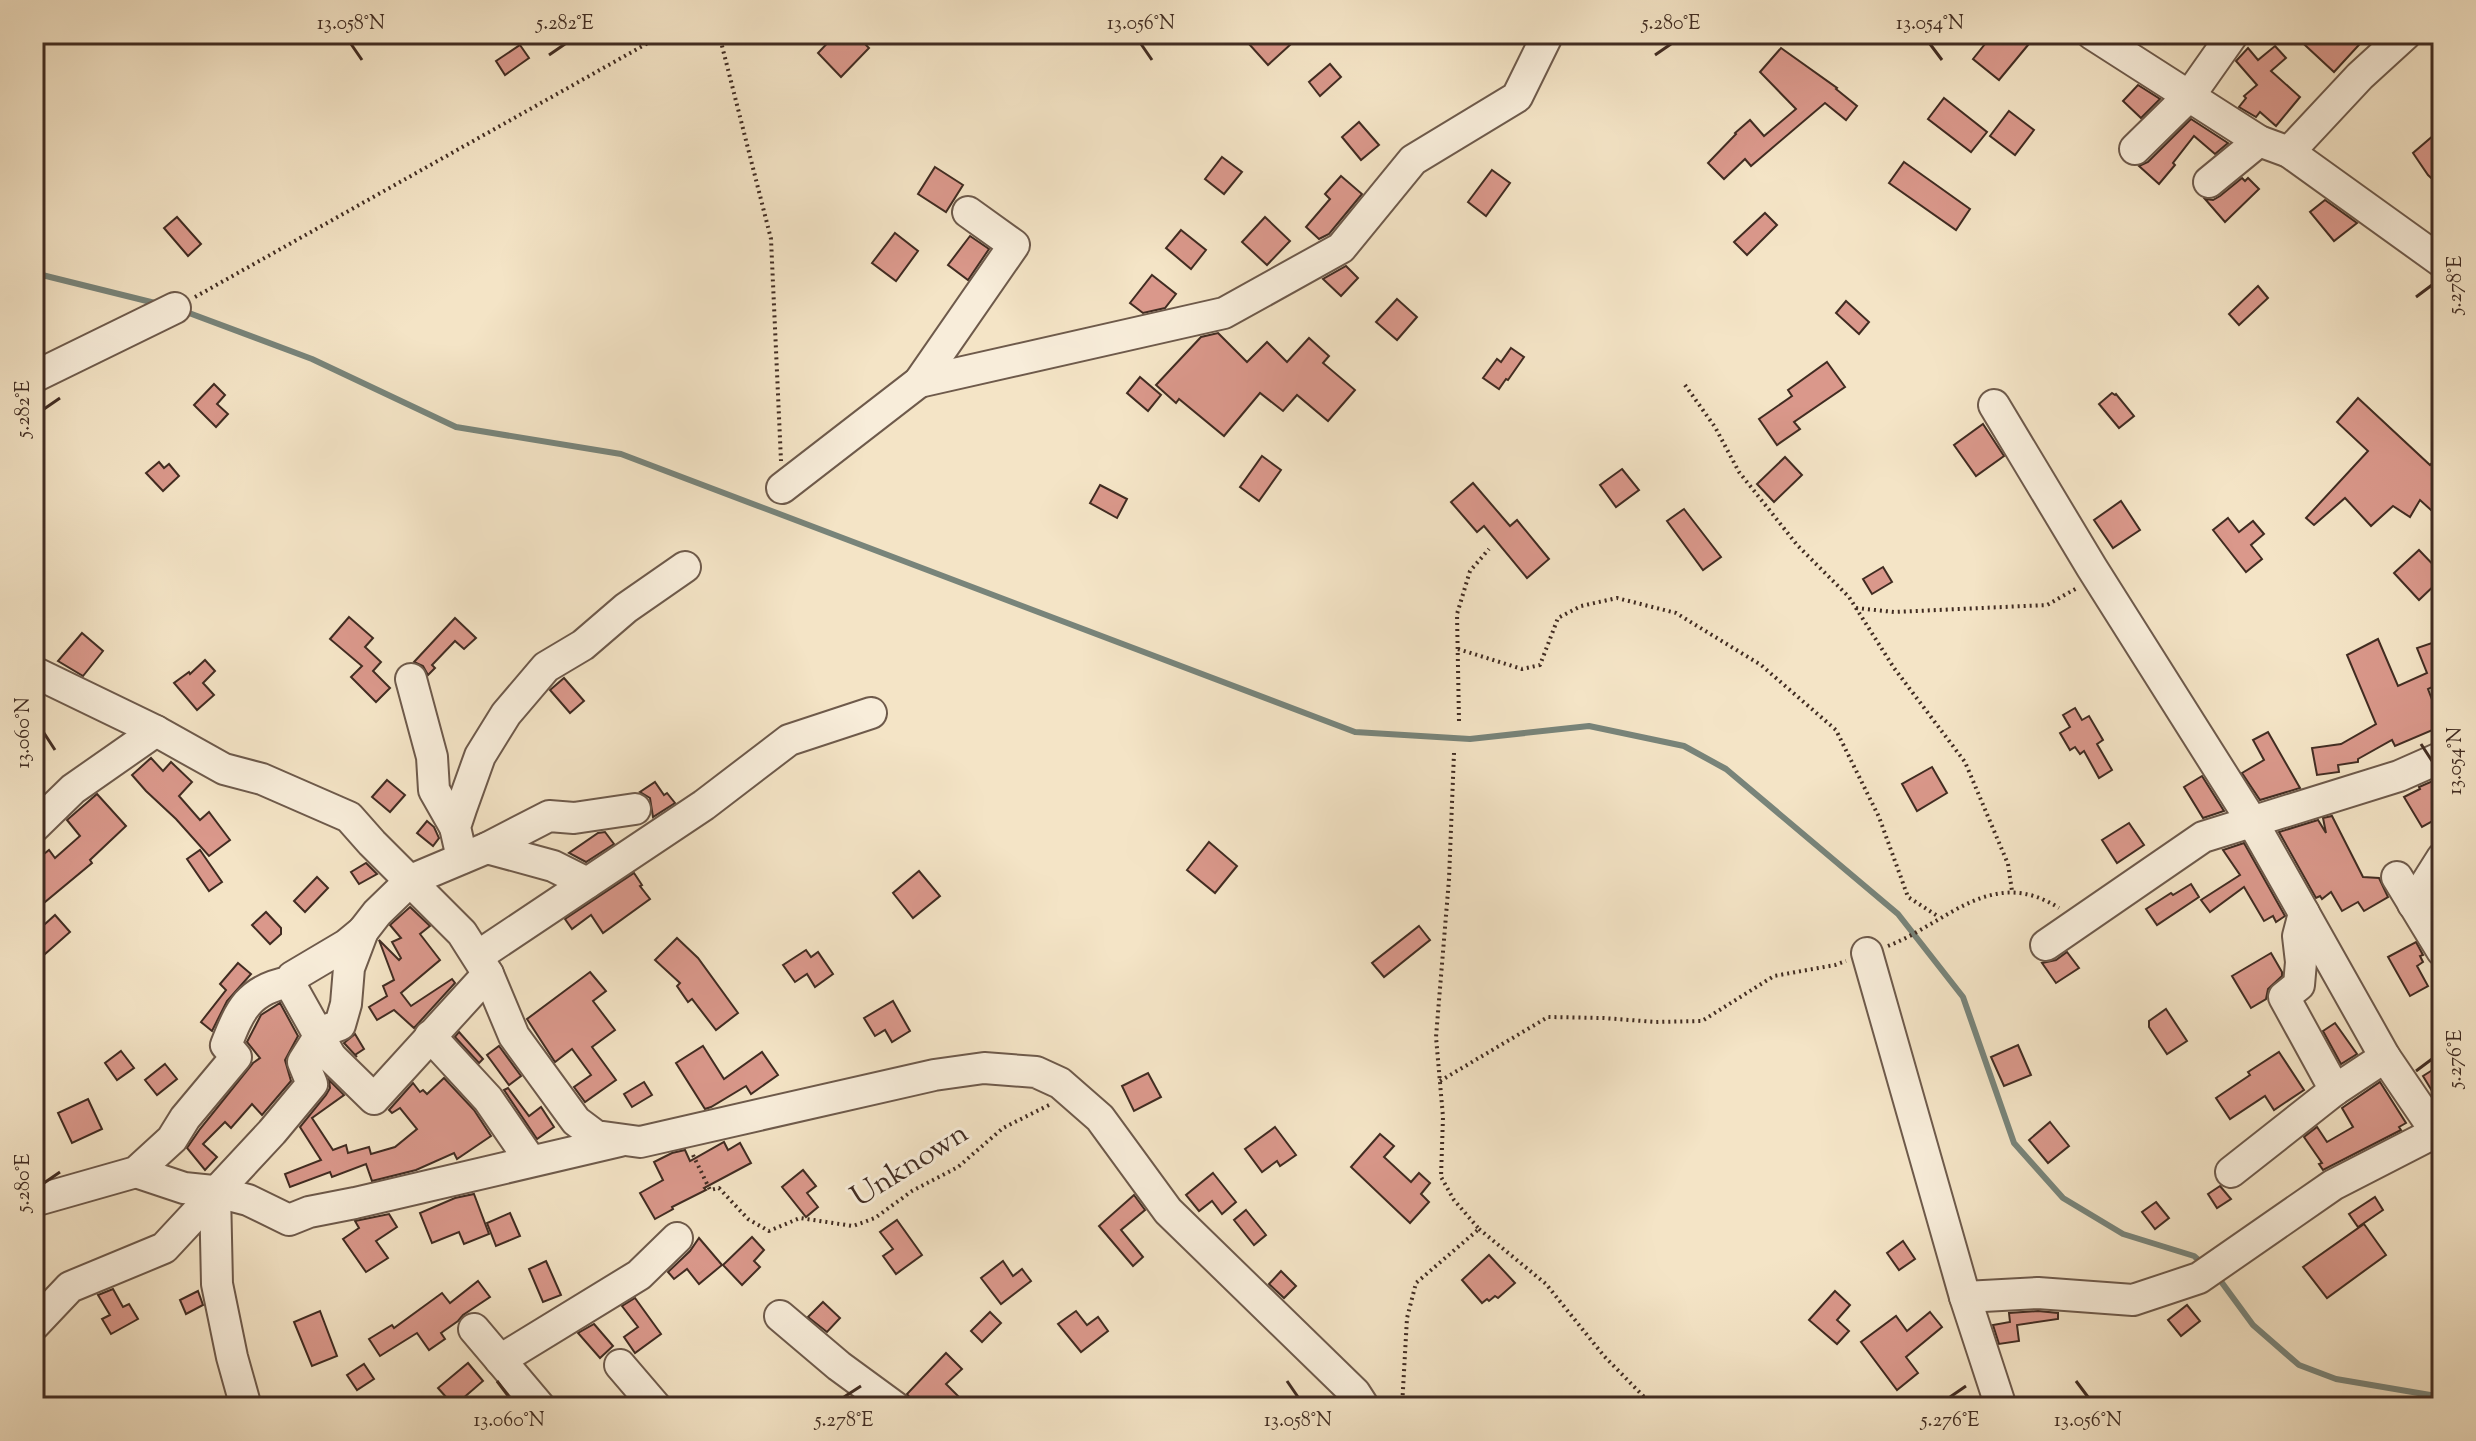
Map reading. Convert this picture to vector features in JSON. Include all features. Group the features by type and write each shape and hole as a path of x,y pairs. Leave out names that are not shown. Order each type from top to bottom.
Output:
{"street":[{"path":"919,382 1224,313 1341,248 1413,160 1517,97 1548,34"},
{"path":"2092,34 2259,141 2289,152 2442,262"},
{"path":"2135,149 2190,95 2233,34"},
{"path":"2289,152 2360,76 2406,34"},
{"path":"2209,182 2259,141"},
{"path":"782,488 919,382 1014,245 968,212"},
{"path":"34,377 175,308"},
{"path":"1965,1297 2038,1293 2133,1300 2199,1278 2333,1185 2439,1130 2385,1057 2253,823 2097,576 1994,405"},
{"path":"455,827 480,756 506,714 546,667 583,645 626,608 685,567"},
{"path":"34,672 156,731 224,769 262,779 349,817 462,933 483,965 514,1036 576,1121 596,1136 640,1142 934,1075 984,1068 1036,1072 1060,1083 1100,1118 1168,1211 1355,1393 1364,1407"},
{"path":"411,679 432,757 434,790 474,853 553,866 587,883"},
{"path":"289,982 324,1045 374,1099 430,1036 483,965 587,883 704,805 789,740 871,713"},
{"path":"34,827 73,789 156,731"},
{"path":"2046,945 2203,837 2399,776 2442,757"},
{"path":"34,1201 136,1172 172,1139 185,1118 236,1057 226,1045 238,1014 252,997 271,986 289,982 292,977 346,945 411,880 549,816 574,818 635,809"},
{"path":"2413,904 2442,858"},
{"path":"2397,877 2442,951"},
{"path":"2304,913 2298,936 2301,962 2299,985 2284,997 2335,1090"},
{"path":"324,1045 340,1025 346,1004 349,968 363,931"},
{"path":"1867,953 1965,1297 2001,1407"},
{"path":"430,1036 488,1099 530,1160"},
{"path":"34,1325 70,1287 164,1248 272,1132 312,1084 303,1062 315,1043 324,1045"},
{"path":"2231,1172 2335,1090 2385,1057"},
{"path":"136,1172 184,1188 248,1200 289,1220 309,1212 621,1140"},
{"path":"215,1192 217,1284 232,1357 249,1407"},
{"path":"500,1360 639,1275 677,1238"},
{"path":"205,1243 249,1407"},
{"path":"780,1316 839,1366 895,1407"},
{"path":"474,1329 540,1407"},
{"path":"620,1365 656,1407"}],"path":[{"path":"175,308 664,34"},
{"path":"719,34 771,239 782,488"},
{"path":"1685,385 1715,427 1739,472 1798,546 1849,597 1894,668 1965,762 2008,864 2012,891"},
{"path":"1459,721 1457,614 1470,571 1489,549"},
{"path":"1856,608 1894,612 2047,605 2097,576"},
{"path":"1458,649 1522,669 1540,665 1558,618 1581,606 1617,598 1676,613 1761,665 1836,730 1879,817 1908,897 1939,917"},
{"path":"1454,753 1449,879 1436,1037 1443,1117 1441,1177 1454,1200 1479,1229 1546,1284 1604,1356 1654,1407"},
{"path":"1902,940 1968,903 2012,891 2048,901 2081,922"},
{"path":"1440,1081 1548,1017 1702,1021 1774,976 1835,965 1867,953"},
{"name":"Unknown","path":"681,1131 710,1190 719,1188 748,1219 769,1231 800,1218 853,1226 875,1218 912,1191 958,1167 1003,1128 1072,1094"},
{"path":"1402,1407 1407,1318 1416,1283 1479,1229"}],"building":[{"path":"836,34 855,34 869,48 841,77 818,53"},
{"path":"1240,34 1302,34 1268,65"},
{"path":"1993,34 2015,34 2028,45 1999,80 1973,59"},
{"path":"2293,34 2369,34 2334,72"},
{"path":"520,45 529,58 505,75 496,61"},
{"path":"2275,46 2286,58 2271,71 2300,97 2276,126 2260,112 2256,117 2239,107 2246,98 2244,96 2257,85 2236,61 2248,48 2258,60"},
{"path":"1781,48 1857,106 1846,120 1825,103 1751,166 1745,159 1724,179 1708,163 1735,133 1750,120 1764,136 1796,109 1760,72"},
{"path":"1330,64 1341,77 1320,96 1309,82"},
{"path":"2138,85 2160,99 2141,118 2123,101"},
{"path":"1944,98 1987,132 1971,152 1928,119"},
{"path":"2009,111 2034,130 2015,155 1990,136"},
{"path":"2191,119 2228,143 2215,154 2194,136 2159,184 2139,166 2148,162"},
{"path":"1359,122 1379,145 1361,160 1342,137"},
{"path":"2434,135 2442,144 2442,188 2428,175 2413,153"},
{"path":"1222,157 1242,172 1224,194 1205,179"},
{"path":"1904,162 1970,209 1956,230 1889,183"},
{"path":"935,167 963,185 946,212 918,194"},
{"path":"1492,170 1510,183 1486,216 1468,202"},
{"path":"1341,176 1362,194 1329,234 1319,239 1306,227 1330,199 1325,194"},
{"path":"2242,178 2245,181 2248,178 2259,189 2225,222 2205,199 2213,200"},
{"path":"2325,200 2357,223 2334,241 2310,212"},
{"path":"1765,213 1777,225 1747,255 1734,242"},
{"path":"177,217 201,244 188,256 164,228"},
{"path":"1265,217 1290,241 1267,265 1242,242"},
{"path":"1181,230 1206,250 1191,269 1166,248"},
{"path":"895,233 918,251 896,281 872,263"},
{"path":"970,236 989,249 968,280 948,265"},
{"path":"1346,266 1358,278 1341,296 1323,279"},
{"path":"1152,275 1176,294 1165,308 1143,313 1130,303"},
{"path":"2258,286 2268,298 2239,325 2229,314"},
{"path":"1397,299 1417,317 1397,340 1376,322"},
{"path":"1846,301 1869,322 1859,334 1836,313"},
{"path":"1218,333 1247,362 1267,342 1287,362 1309,338 1329,356 1323,363 1355,390 1328,421 1297,395 1283,411 1260,393 1224,436 1179,399 1176,403 1156,385 1201,337"},
{"path":"1511,348 1524,357 1499,389 1483,378 1497,359 1501,362"},
{"path":"1827,362 1845,387 1794,422 1800,429 1777,445 1759,419 1792,396 1788,390"},
{"path":"1140,377 1161,395 1148,411 1127,393"},
{"path":"214,384 225,395 217,404 228,414 216,427 194,405"},
{"path":"2112,393 2134,416 2119,428 2099,404"},
{"path":"2358,398 2430,465 2442,453 2442,520 2420,500 2410,517 2393,506 2371,526 2345,498 2314,525 2306,518 2368,451 2337,422"},
{"path":"1983,424 2004,456 1976,476 1954,445"},
{"path":"1262,456 1281,470 1259,501 1240,487"},
{"path":"1785,457 1802,475 1774,502 1757,484"},
{"path":"159,462 164,468 169,464 179,476 163,491 146,473"},
{"path":"1622,469 1639,490 1616,507 1600,485"},
{"path":"1473,483 1510,526 1517,520 1549,559 1527,578 1484,526 1477,532 1451,502"},
{"path":"1100,485 1127,499 1117,518 1090,503"},
{"path":"2121,501 2140,530 2113,548 2094,520"},
{"path":"1684,509 1721,557 1703,570 1667,521"},
{"path":"2228,518 2239,532 2253,521 2264,534 2251,545 2262,559 2246,572 2213,530"},
{"path":"2419,550 2442,574 2442,578 2419,600 2394,573"},
{"path":"1883,567 1892,582 1872,594 1863,579"},
{"path":"349,617 373,638 365,647 381,662 373,671 390,688 376,702 351,677 362,666 330,639"},
{"path":"455,618 476,638 464,649 455,641 432,665 435,668 428,675 423,666 414,662"},
{"path":"82,633 103,651 83,676 58,661"},
{"path":"2378,639 2398,686 2427,673 2417,648 2432,643 2442,667 2442,709 2432,687 2428,689 2442,726 2395,746 2392,740 2358,759 2358,762 2338,765 2339,772 2317,775 2312,748 2341,744 2376,724 2347,655"},
{"path":"205,660 215,671 203,683 214,695 197,710 174,683"},
{"path":"564,678 584,701 570,713 550,690"},
{"path":"2075,708 2082,720 2089,716 2103,740 2097,744 2112,770 2099,778 2084,751 2080,754 2075,747 2070,750 2060,733 2070,727 2063,715"},
{"path":"2268,732 2300,788 2260,800 2242,773 2264,760 2253,740"},
{"path":"151,758 163,771 171,762 192,782 179,796 200,820 209,812 230,840 209,856 132,775"},
{"path":"1932,767 1947,793 1917,811 1902,784"},
{"path":"2202,776 2224,811 2203,818 2184,787"},
{"path":"2442,777 2442,816 2422,827 2404,797"},
{"path":"387,780 405,795 390,812 372,797"},
{"path":"655,782 664,795 667,793 675,803 653,817 650,798 640,792"},
{"path":"97,794 126,826 90,860 92,863 45,902 34,888 34,862 49,850 55,858 80,836 67,820"},
{"path":"2332,816 2363,877 2379,878 2388,897 2364,911 2358,902 2342,911 2331,892 2322,899 2320,896 2316,898 2279,832 2318,820 2326,833 2323,818"},
{"path":"427,821 439,838 433,846 417,833"},
{"path":"2129,823 2144,845 2117,863 2102,840"},
{"path":"605,832 614,844 586,862 569,853 598,833"},
{"path":"1209,842 1237,866 1215,893 1187,870"},
{"path":"2244,843 2285,916 2276,922 2273,916 2264,921 2244,887 2210,912 2201,900 2240,875 2223,850"},
{"path":"200,850 222,882 209,891 187,859"},
{"path":"366,863 377,874 359,884 351,872"},
{"path":"919,871 940,896 913,918 893,893"},
{"path":"634,873 650,899 603,933 591,915 572,929 565,919"},
{"path":"317,877 328,888 305,912 294,901"},
{"path":"2191,884 2199,897 2157,925 2146,909"},
{"path":"410,907 430,926 420,934 440,960 401,993 411,1006 452,979 455,983 414,1028 394,1010 377,1020 369,1007 387,996 383,986 394,980 379,940 399,960 401,958 392,942 401,938 390,925"},
{"path":"266,912 281,928 281,934 270,944 252,925"},
{"path":"55,915 70,932 45,954 34,941 34,934"},
{"path":"1419,926 1430,940 1384,977 1372,963"},
{"path":"677,938 698,958 738,1013 716,1030 692,999 688,1002 677,986 680,983 655,960"},
{"path":"2416,942 2423,955 2420,956 2423,962 2417,966 2428,986 2410,996 2388,957"},
{"path":"806,950 811,957 818,952 833,974 815,987 807,974 795,982 783,965"},
{"path":"2067,952 2079,968 2056,983 2042,963 2056,960"},
{"path":"2271,953 2282,976 2268,989 2266,999 2251,1008 2232,976"},
{"path":"238,963 251,974 227,1001 212,1031 201,1022 226,990 220,984"},
{"path":"590,972 606,991 593,1001 615,1030 592,1047 616,1080 585,1102 574,1087 591,1075 572,1049 555,1062 527,1019"},
{"path":"893,1001 910,1031 892,1042 885,1030 875,1036 864,1018"},
{"path":"280,1003 298,1036 285,1060 291,1081 262,1115 252,1104 231,1128 225,1122 203,1144 217,1157 205,1170 187,1148 260,1058 247,1042 261,1015"},
{"path":"2166,1009 2187,1041 2167,1054 2149,1027 2149,1021"},
{"path":"2335,1023 2357,1054 2341,1064 2323,1031"},
{"path":"459,1032 483,1059 479,1063 455,1037"},
{"path":"355,1034 364,1049 355,1055 344,1043"},
{"path":"2018,1045 2031,1075 2004,1086 1991,1057"},
{"path":"499,1046 521,1076 509,1085 487,1055"},
{"path":"703,1046 724,1079 762,1052 778,1075 751,1094 746,1086 705,1109 676,1063"},
{"path":"121,1051 134,1068 117,1080 105,1063"},
{"path":"2279,1052 2304,1090 2274,1110 2265,1096 2230,1119 2216,1098"},
{"path":"165,1064 177,1079 157,1095 145,1080"},
{"path":"2442,1064 2442,1085 2432,1091 2423,1076"},
{"path":"1148,1073 1161,1097 1134,1111 1122,1086"},
{"path":"444,1078 474,1110 491,1136 457,1159 454,1153 416,1170 372,1181 366,1164 332,1177 330,1172 290,1187 285,1174 321,1160 300,1127 326,1095 330,1088 329,1080 344,1095 312,1118 333,1150 346,1145 348,1153 369,1147 371,1154 395,1147 417,1129 400,1108 392,1113 389,1110 413,1083 420,1092 423,1090 427,1094"},
{"path":"644,1082 652,1095 632,1107 624,1094"},
{"path":"2380,1082 2406,1123 2399,1127 2401,1130 2323,1170 2319,1164 2322,1163 2304,1137 2317,1127 2327,1142 2353,1127 2342,1108"},
{"path":"508,1088 529,1116 541,1107 554,1127 537,1139 504,1090"},
{"path":"88,1099 102,1129 72,1143 58,1113"},
{"path":"2050,1122 2069,1146 2048,1163 2029,1140"},
{"path":"1275,1127 1296,1155 1280,1166 1277,1161 1262,1172 1245,1149"},
{"path":"1380,1134 1394,1146 1384,1157 1411,1182 1419,1173 1430,1183 1421,1194 1429,1202 1410,1223 1351,1167"},
{"path":"724,1142 728,1150 740,1143 751,1163 655,1219 640,1193 663,1180 654,1162 685,1150 690,1161"},
{"path":"803,1170 816,1186 807,1193 818,1207 806,1217 782,1187"},
{"path":"1213,1173 1236,1202 1222,1214 1212,1201 1199,1211 1186,1195"},
{"path":"2220,1186 2231,1199 2217,1208 2208,1194"},
{"path":"474,1194 489,1234 464,1244 459,1232 432,1243 420,1213 455,1198"},
{"path":"1134,1195 1145,1210 1121,1230 1143,1257 1133,1266 1099,1226"},
{"path":"2375,1197 2383,1210 2358,1227 2349,1214"},
{"path":"2156,1202 2169,1218 2155,1229 2142,1212"},
{"path":"1246,1210 1266,1235 1254,1245 1234,1220"},
{"path":"510,1213 520,1236 496,1246 487,1223"},
{"path":"389,1214 397,1227 376,1241 388,1258 366,1272 343,1239 359,1228 355,1221"},
{"path":"897,1220 922,1255 896,1274 883,1256 893,1249 880,1232"},
{"path":"2364,1224 2386,1255 2327,1298 2303,1267"},
{"path":"752,1237 764,1250 754,1261 760,1267 742,1285 723,1265"},
{"path":"699,1238 722,1265 699,1284 687,1269 674,1279 668,1272"},
{"path":"1903,1241 1915,1259 1899,1270 1887,1253"},
{"path":"1489,1255 1515,1283 1498,1298 1495,1296 1482,1303 1462,1280"},
{"path":"546,1261 561,1295 543,1302 529,1269"},
{"path":"1003,1261 1013,1276 1022,1269 1031,1281 1001,1304 981,1278"},
{"path":"1281,1271 1296,1286 1284,1298 1269,1284"},
{"path":"478,1281 490,1297 441,1333 445,1339 429,1350 417,1333 380,1356 369,1339 392,1325 394,1328 442,1293 450,1303"},
{"path":"113,1289 123,1307 129,1304 138,1319 111,1334 102,1319 110,1315 98,1295"},
{"path":"198,1291 203,1305 186,1314 180,1300"},
{"path":"1835,1291 1850,1305 1837,1320 1849,1331 1837,1344 1809,1320"},
{"path":"635,1298 661,1334 635,1353 624,1337 638,1327 622,1306"},
{"path":"823,1302 840,1318 827,1332 808,1317"},
{"path":"2187,1305 2200,1321 2181,1336 2168,1320"},
{"path":"320,1311 337,1356 312,1366 294,1322"},
{"path":"1076,1311 1087,1325 1098,1317 1108,1331 1081,1352 1058,1324"},
{"path":"990,1312 1001,1323 982,1342 971,1331"},
{"path":"1930,1312 1942,1327 1906,1357 1918,1373 1897,1390 1861,1342 1896,1316 1907,1331"},
{"path":"2009,1313 2058,1313 2058,1319 2017,1325 2019,1341 1999,1344 1993,1325 2010,1322"},
{"path":"594,1324 613,1346 600,1358 578,1333"},
{"path":"946,1353 962,1369 946,1384 959,1397 949,1407 913,1407 907,1394"},
{"path":"468,1363 483,1381 454,1406 438,1388"},
{"path":"364,1364 374,1379 357,1390 347,1375"}],"waterway":[{"path":"34,273 159,304"},
{"path":"181,310 312,359 456,427 621,454 1355,732 1470,739 1589,726 1684,746 1726,769 1898,914 1963,997 2014,1143 2063,1198 2123,1234 2194,1256 2202,1263"},
{"path":"2217,1276 2253,1325 2299,1365 2336,1379 2442,1397"}]}
